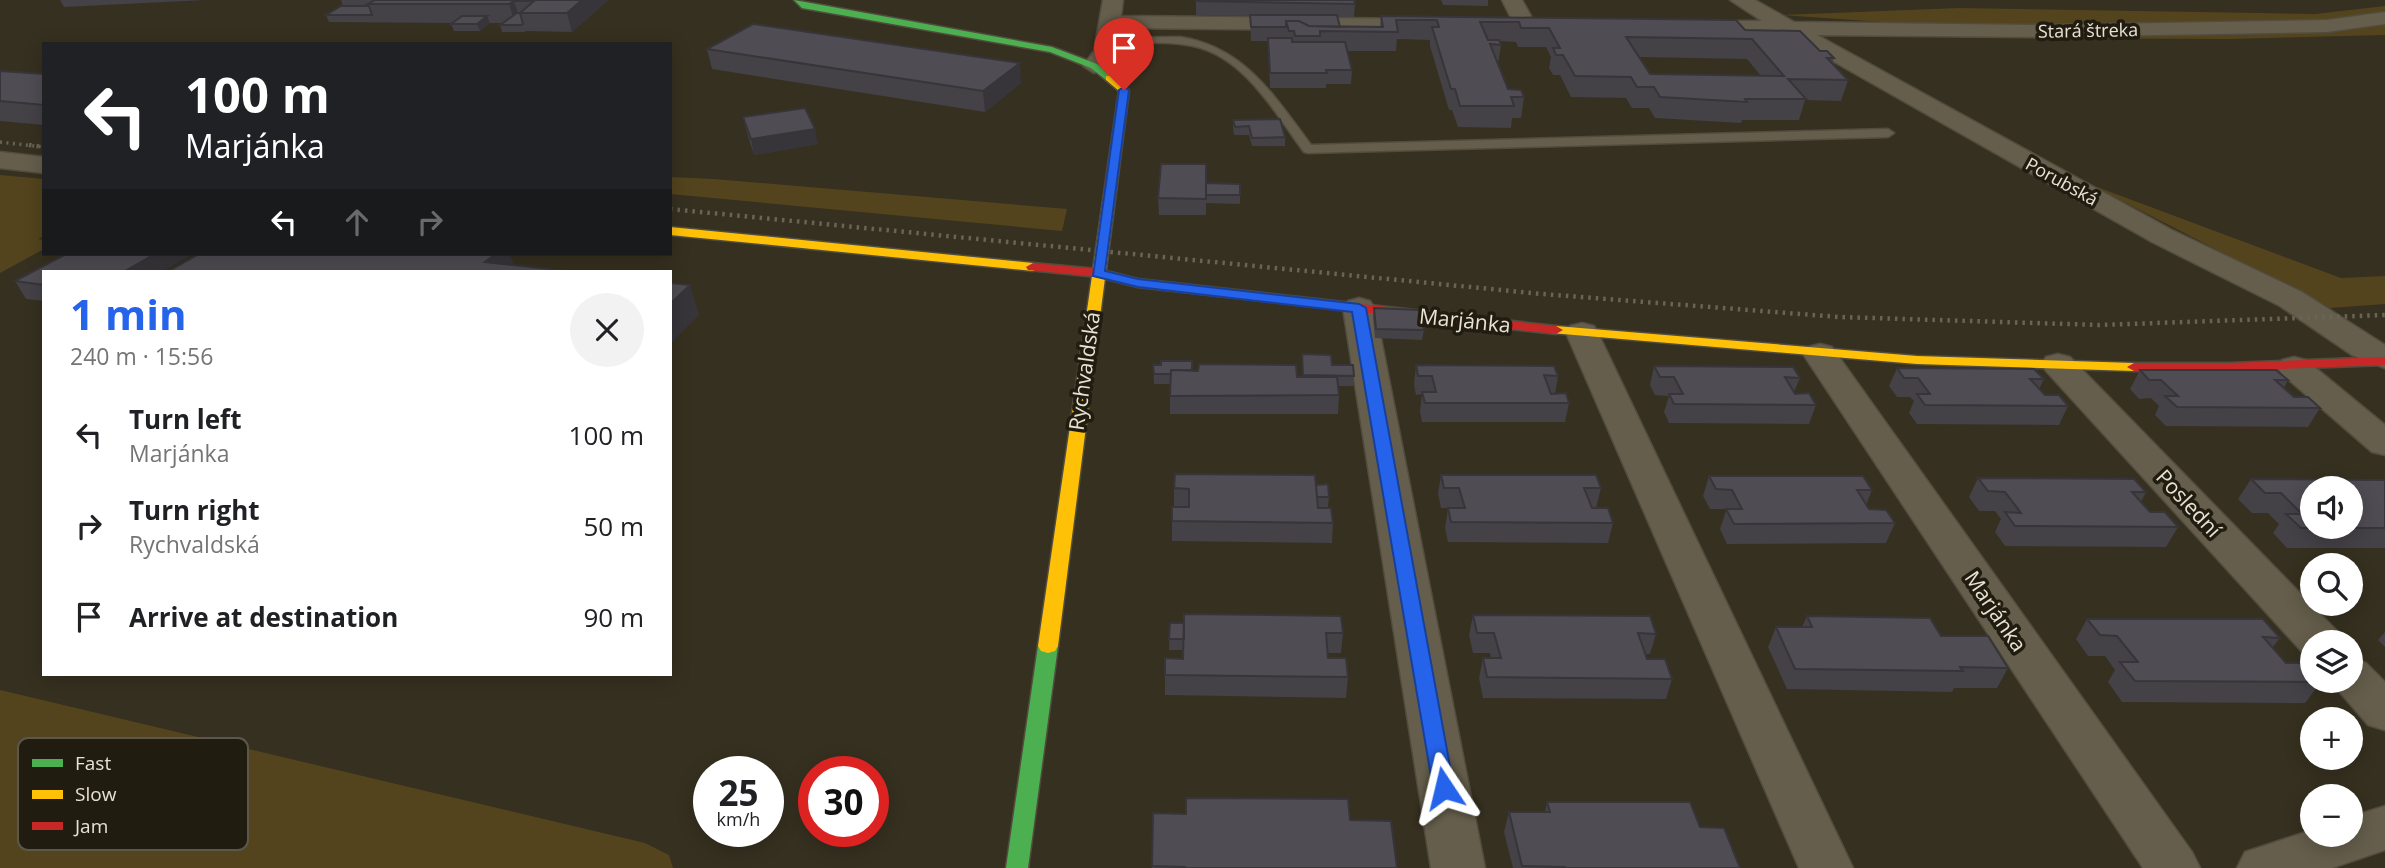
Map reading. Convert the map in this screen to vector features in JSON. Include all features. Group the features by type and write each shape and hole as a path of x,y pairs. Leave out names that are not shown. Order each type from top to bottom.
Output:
{"street":[{"name":"Rychvaldská","path":"798,0 802,5 837,12 1052,50 1094,66 1124,90 1017,868"},
{"path":"1094,66 1105,52 1113,0"},
{"path":"1512,0 1525,25"},
{"name":"Porubská","path":"1740,0 2162,236 2291,299 2385,359"},
{"name":"Stará štreka","path":"1679,27 2044,31 2327,26 2385,18"},
{"path":"1108,31 1456,25"},
{"path":"1497,25 1553,26"},
{"path":"0,160 42,165"},
{"name":"Marjánka","path":"672,231 1098,273 1138,283 1582,333 1820,354 2058,364 2294,367 2385,359"},
{"path":"1359,308 1458,868"},
{"path":"1582,333 1826,868"},
{"name":"Marjánka","path":"1820,354 2173,868"},
{"name":"Poslední","path":"2058,364 2309,630"},
{"path":"2294,367 2385,444"},
{"path":"2363,689 2385,712"},
{"path":"2264,868 2385,828"}],"lane":[{"path":"1108,31 1203,46 1244,67 1308,149 1888,133"}],"shaded area":[{"path":"2385,6 2385,35 2229,39 1965,38 1883,22 1781,15 1959,8 2315,14"},
{"path":"0,175 42,179 42,237 38,239 42,240 42,250 0,273"},
{"path":"672,177 1067,209 1062,231 672,194"},
{"path":"2089,184 2341,278 2385,276 2385,304 2330,308"},
{"path":"0,690 202,738 18,738 18,850 248,850 248,749 645,843 669,855 673,868 0,868"}],"building":[{"path":"375,0 582,0 567,13 520,13 534,1 514,1 509,4 368,4"},
{"path":"1354,0 1355,4 1196,1"},
{"path":"341,6 369,6 372,15 326,15"},
{"path":"520,13 523,24 500,25"},
{"path":"1250,15 1337,15 1340,27 1309,26 1299,21 1286,21 1286,27 1251,27"},
{"path":"462,16 487,16 477,24 451,24"},
{"path":"1381,16 1736,20 1745,30 1800,31 1820,51 1827,51 1834,58 1827,58 1848,80 1788,79 1806,99 1745,99 1747,102 1660,97 1654,87 1637,87 1631,77 1575,76 1563,55 1556,55 1553,48 1560,48 1549,28 1521,28 1519,22 1480,22 1488,40 1499,40 1501,45 1490,44 1508,89 1521,90 1524,97 1511,97 1514,106 1460,106 1455,89 1451,89 1432,27 1439,27 1437,20 1396,20 1398,32 1320,31 1320,36 1295,36 1294,31 1289,31 1286,21 1299,21 1309,26 1383,27","holes":["1626,37 1752,39 1784,76 1650,74"]},
{"path":"753,24 1020,63 983,91 707,49"},
{"path":"1268,38 1292,38 1292,42 1345,42 1352,70 1270,73"},
{"path":"0,71 42,74 42,105 0,101"},
{"path":"805,108 815,129 751,139 743,117"},
{"path":"1280,119 1285,137 1252,138 1249,126 1235,127 1233,120"},
{"path":"1161,164 1206,164 1206,199 1158,198"},
{"path":"1206,183 1240,184 1240,195 1206,195"},
{"path":"62,256 151,256 127,270 42,270 42,285 15,281"},
{"path":"195,256 493,256 485,262 558,270 171,270"},
{"path":"672,283 690,285 672,302"},
{"path":"1374,308 1420,310 1424,330 1376,329"},
{"path":"1302,354 1331,355 1332,365 1353,365 1354,376 1303,375"},
{"path":"1161,361 1192,361 1192,370 1171,370 1171,374 1154,374 1153,365 1161,365"},
{"path":"1199,364 1296,365 1297,377 1337,377 1339,395 1170,396 1171,370 1198,371"},
{"path":"1416,365 1554,366 1558,376 1544,375 1551,394 1566,393 1569,403 1425,403 1422,392 1436,392 1432,376 1418,376"},
{"path":"1654,366 1793,367 1800,378 1785,377 1795,394 1809,393 1816,405 1674,404 1669,394 1683,394 1674,377 1660,377"},
{"path":"1897,368 2034,369 2044,379 2030,379 2045,395 2059,395 2068,406 1925,405 1917,394 1930,394 1918,378 1904,378"},
{"path":"2140,370 2276,370 2288,380 2275,380 2294,397 2308,397 2320,408 2177,407 2165,396 2178,396 2161,380 2149,380"},
{"path":"1175,474 1315,475 1318,508 1331,508 1333,523 1172,521 1172,507 1189,507 1189,489 1174,488"},
{"path":"1441,475 1596,475 1601,488 1584,488 1592,508 1608,508 1613,523 1451,522 1448,508 1465,508 1459,488 1444,488"},
{"path":"1709,476 1863,476 1872,490 1857,490 1869,509 1886,510 1895,523 1734,524 1726,509 1742,509 1732,490 1716,489"},
{"path":"1978,478 2134,479 2146,492 2132,492 2150,512 2165,512 2178,527 2015,526 2005,512 2021,513 2005,492 1988,491"},
{"path":"2251,479 2300,479 2300,512 2281,493 2265,493"},
{"path":"2363,480 2385,480 2385,528 2363,528"},
{"path":"1328,484 1329,497 1317,497 1316,485"},
{"path":"2286,514 2300,514 2300,527"},
{"path":"1184,614 1341,616 1343,633 1326,633 1328,658 1346,658 1348,677 1165,675 1165,658 1183,659"},
{"path":"1473,615 1650,616 1656,634 1638,633 1647,659 1665,659 1672,679 1487,677 1483,658 1501,658 1494,633 1477,633"},
{"path":"1807,616 1930,618 1941,636 1988,636 2008,668 1960,667 1963,671 1795,669 1776,627 1812,627"},
{"path":"2087,619 2263,619 2280,638 2263,637 2286,663 2300,663 2300,682 2135,681 2120,662 2138,662 2117,636 2100,635"},
{"path":"1170,623 1184,623 1184,639 1169,639"},
{"path":"1186,798 1348,799 1350,820 1391,821 1397,868 1152,866 1153,813 1186,814"},
{"path":"1547,802 1690,802 1700,827 1724,828 1740,868 1522,866 1509,812 1550,812"}],"railway":[{"path":"0,142 42,147"},
{"path":"29,145 42,147"},
{"path":"672,209 1542,294 1839,317 2099,325 2385,315"}],"traffic: fast":[{"path":"798,0 802,5 837,12 1052,50 1094,66 1110,78"},
{"path":"1017,868 1048,646"}],"traffic: slow":[{"path":"1048,646 1124,90 1110,78"},
{"path":"672,231 1033,267"},
{"path":"1556,330 1917,360 2134,367"}],"traffic: jam":[{"path":"1033,267 1098,273 1138,283 1556,330"},
{"path":"2134,367 2230,367 2385,361"}],"route":[{"path":"1124,90 1098,273 1138,283 1359,308 1444,788"}]}
